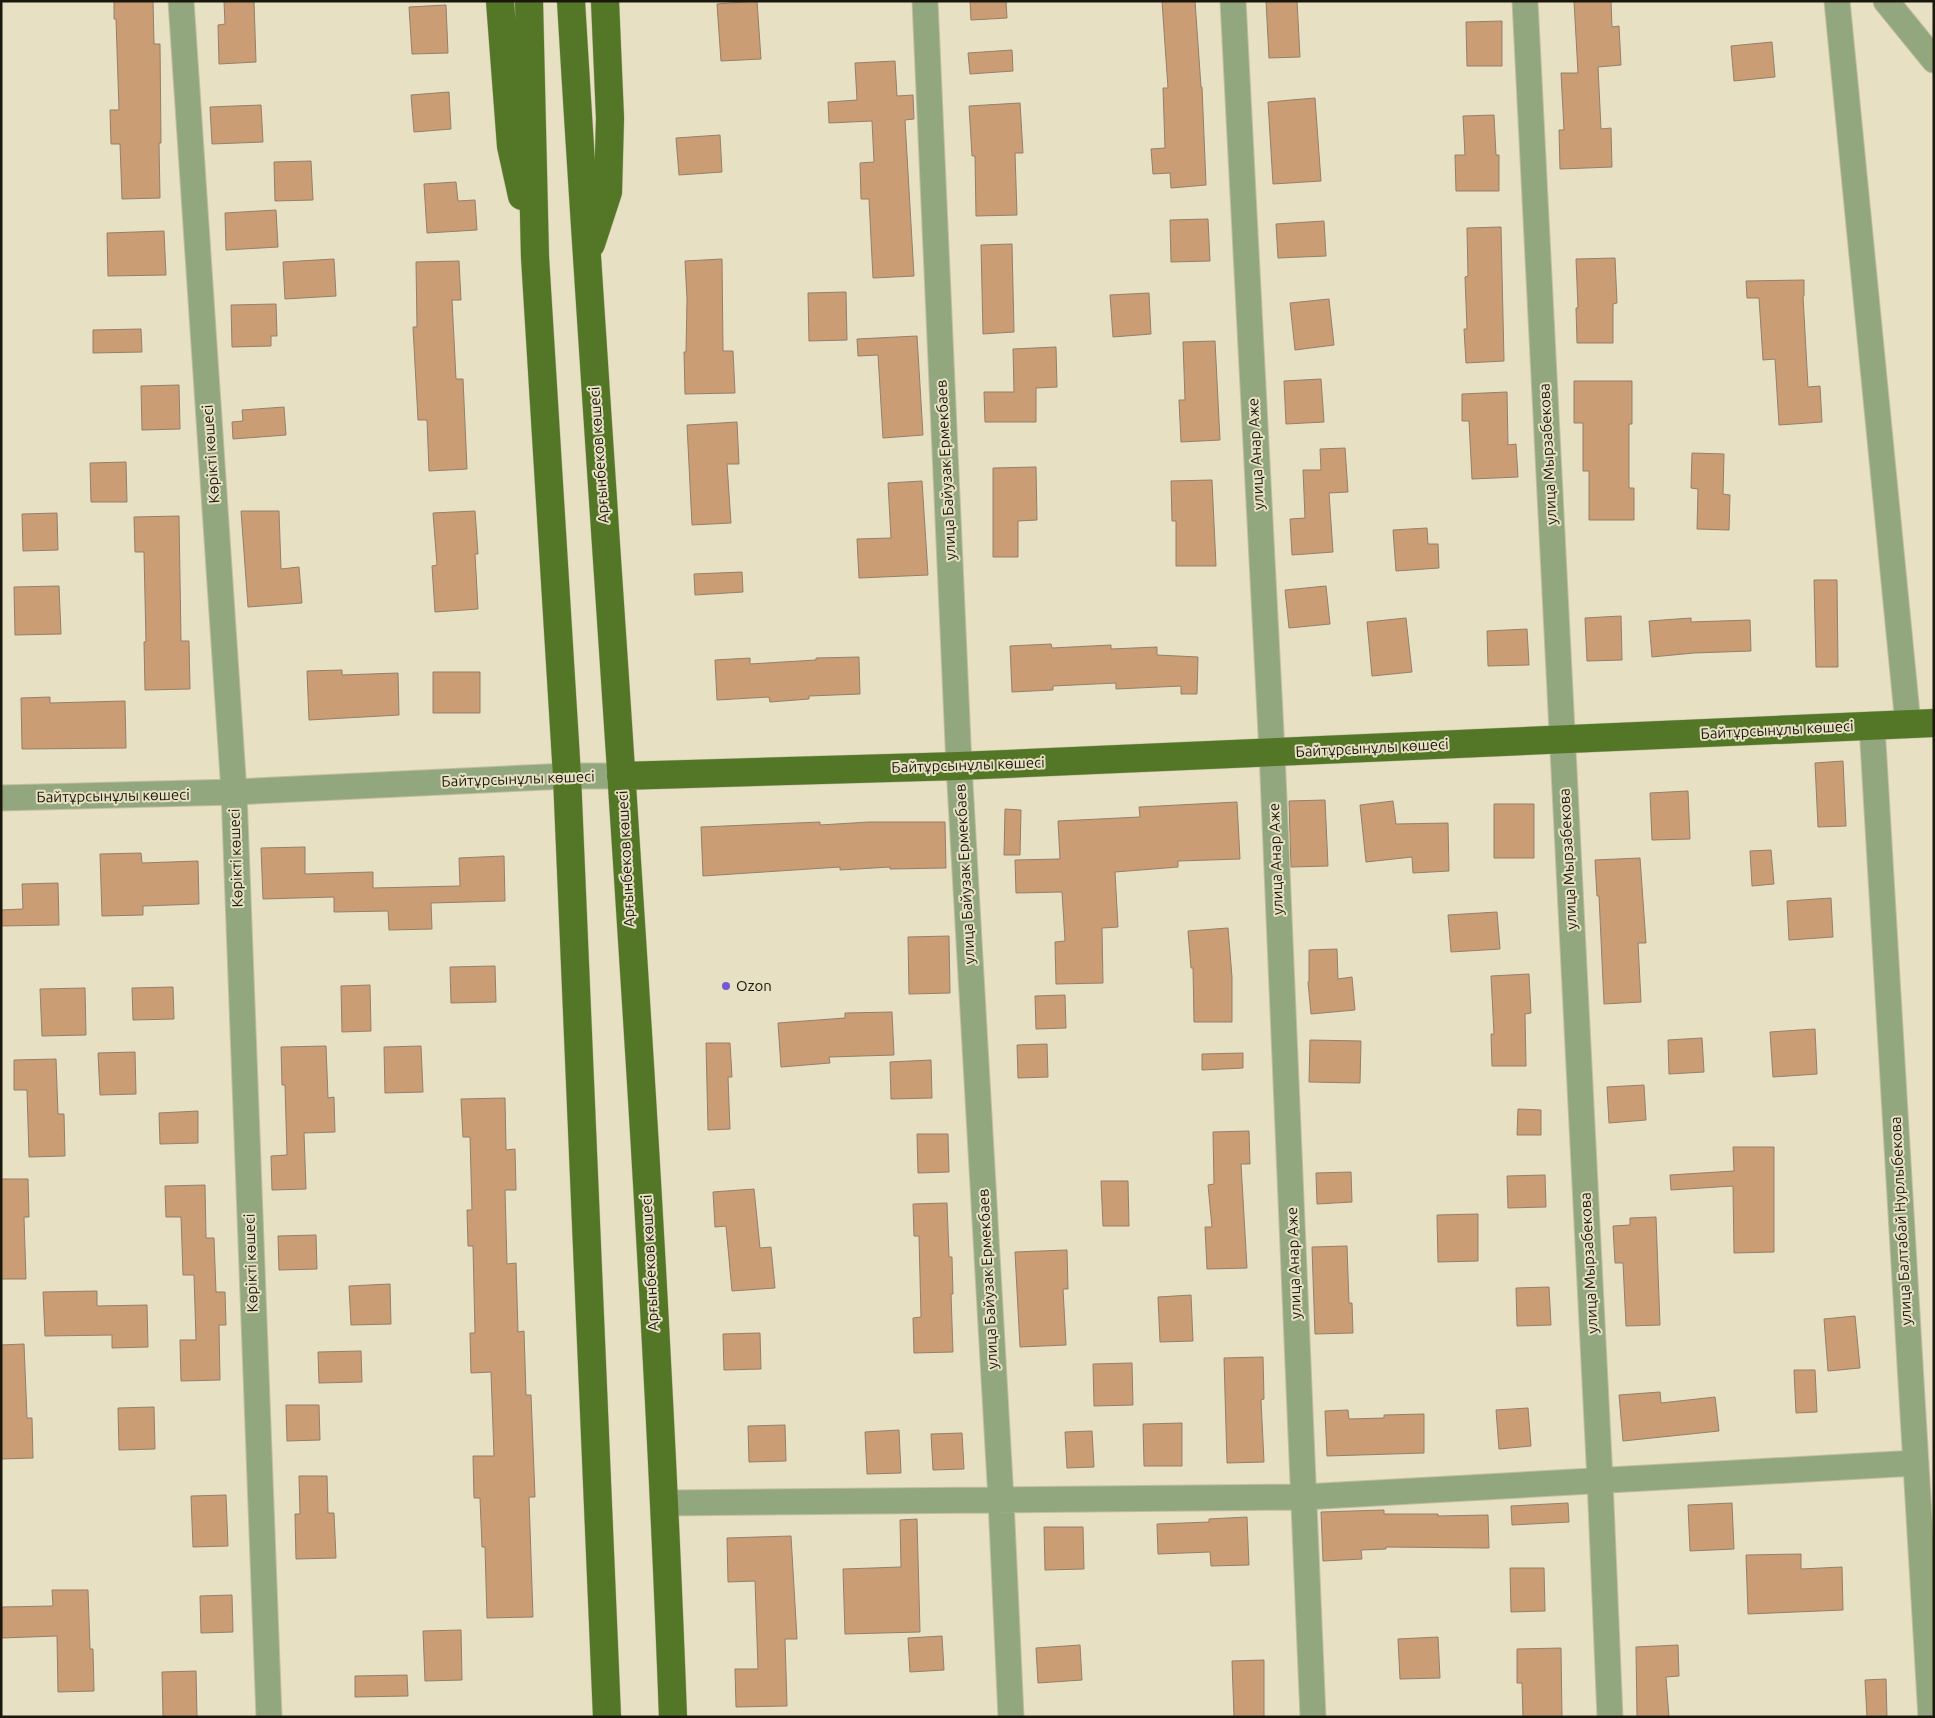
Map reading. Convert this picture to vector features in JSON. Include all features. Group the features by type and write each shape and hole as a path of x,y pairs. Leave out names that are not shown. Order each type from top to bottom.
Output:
{"main road":[{"path":"500,1 510,146 535,256"},
{"path":"529,1 535,256 567,776 607,1717"},
{"name":"Арғынбеков көшесі","path":"571,1 665,1503 673,1717"},
{"path":"586,260 608,192 610,118 605,1"},
{"name":"Байтұрсынұлы көшесі","path":"621,776 959,766 1921,723"}],"street":[{"name":"Көрікті көшесі","path":"181,1 234,792 268,1717"},
{"name":"улица Байузак Ермекбаев","path":"925,1 959,766 1001,1500 1011,1717"},
{"name":"улица Анар Аже","path":"1233,1 1272,752 1313,1717"},
{"name":"улица Мырзабекова","path":"1525,1 1600,1480 1610,1717"},
{"path":"1837,1 1921,723"},
{"path":"1886,1 1934,60"},
{"name":"улица Балтабай Нурлыбекова","path":"1872,726 1931,1717"},
{"name":"Байтұрсынұлы көшесі","path":"1,798 234,792 567,776 621,776"},
{"path":"665,1503 1304,1498 1916,1463"}],"building":[{"path":"114,1 153,1 154,44 160,44 160,198 122,199 120,144 111,144 110,110 119,110"},
{"path":"224,1 254,1 256,62 219,64 218,25 225,24"},
{"path":"757,1 761,59 721,61 717,4"},
{"path":"970,1 1006,1 1007,18 971,20"},
{"path":"1162,1 1195,1 1202,87 1206,185 1171,188 1170,173 1153,174 1151,149 1165,148 1163,88 1168,88"},
{"path":"1266,1 1297,1 1300,57 1269,58"},
{"path":"1574,1 1611,1 1612,27 1619,26 1621,65 1598,67 1601,129 1611,128 1612,167 1560,169 1559,130 1564,130 1561,73 1578,73"},
{"path":"446,5 448,53 412,54 409,7"},
{"path":"1502,21 1502,66 1467,66 1466,22"},
{"path":"1772,42 1775,77 1734,81 1731,46"},
{"path":"1012,50 1013,71 970,74 968,53"},
{"path":"895,61 897,96 913,95 914,119 905,120 914,276 873,278 869,199 861,199 860,163 874,162 872,121 829,123 828,102 857,100 855,63"},
{"path":"449,92 451,129 414,132 411,95"},
{"path":"1315,98 1321,181 1273,184 1268,102"},
{"path":"1020,103 1023,153 1015,153 1017,215 976,216 975,156 972,156 969,106"},
{"path":"261,105 263,142 212,144 210,107"},
{"path":"1494,115 1496,155 1499,155 1499,191 1456,191 1455,155 1465,155 1463,116"},
{"path":"720,135 722,172 679,175 676,138"},
{"path":"311,161 313,200 275,201 274,162"},
{"path":"456,182 458,201 475,200 477,230 427,233 424,184"},
{"path":"276,210 278,247 226,250 225,213"},
{"path":"1208,219 1210,261 1171,262 1170,220"},
{"path":"1324,221 1326,256 1278,258 1276,224"},
{"path":"1501,227 1504,361 1466,363 1464,329 1467,329 1465,277 1468,276 1467,228"},
{"path":"164,231 166,275 108,276 107,233"},
{"path":"1012,244 1014,332 983,334 981,245"},
{"path":"1615,258 1617,303 1613,304 1613,343 1577,343 1576,259"},
{"path":"334,259 336,296 285,299 283,262"},
{"path":"722,259 723,351 733,351 735,393 685,394 684,352 686,352 687,299 685,261"},
{"path":"459,261 461,300 452,300 456,379 463,379 467,469 429,471 427,420 418,420 413,327 417,327 416,262"},
{"path":"1804,280 1803,296 1808,387 1820,386 1822,422 1779,425 1775,359 1763,360 1759,298 1747,298 1746,281"},
{"path":"846,292 847,340 809,341 808,293"},
{"path":"1149,293 1151,334 1113,337 1110,295"},
{"path":"1329,299 1334,345 1295,350 1290,303"},
{"path":"276,304 277,336 271,336 271,346 232,347 231,305"},
{"path":"141,329 142,352 93,353 93,330"},
{"path":"917,336 923,435 883,438 878,355 858,356 857,339"},
{"path":"1215,341 1220,440 1181,442 1179,400 1185,400 1183,342"},
{"path":"1056,347 1057,387 1036,388 1036,422 985,422 984,392 1014,392 1013,349"},
{"path":"1321,379 1324,422 1286,424 1284,381"},
{"path":"1574,381 1632,381 1632,424 1629,424 1629,488 1634,488 1634,520 1589,520 1589,471 1583,471 1583,423 1574,423"},
{"path":"179,385 180,429 142,430 141,386"},
{"path":"1507,392 1508,445 1516,444 1518,477 1472,479 1469,421 1462,421 1462,394"},
{"path":"284,407 286,435 233,439 232,422 243,421 242,410"},
{"path":"737,422 739,464 727,464 731,523 692,525 687,425"},
{"path":"1345,448 1348,492 1329,493 1333,552 1292,555 1290,519 1305,518 1303,470 1321,470 1320,449"},
{"path":"1692,453 1724,454 1723,494 1730,495 1729,530 1697,529 1698,489 1691,488"},
{"path":"126,462 127,502 91,502 90,463"},
{"path":"1036,467 1037,520 1018,521 1018,557 993,557 993,468"},
{"path":"1212,480 1216,566 1176,566 1176,521 1172,521 1171,481"},
{"path":"922,481 928,575 859,578 857,539 891,538 888,483"},
{"path":"241,511 279,511 281,569 299,567 302,603 248,607"},
{"path":"475,511 478,554 475,554 478,609 435,612 432,566 437,565 433,513"},
{"path":"57,513 58,550 23,551 22,514"},
{"path":"179,516 181,641 189,641 190,689 145,690 144,552 135,552 134,517"},
{"path":"1427,528 1428,544 1438,544 1439,568 1396,571 1393,530"},
{"path":"742,572 743,592 695,595 694,574"},
{"path":"1814,580 1837,580 1838,667 1816,667"},
{"path":"59,586 61,634 15,635 14,587"},
{"path":"1326,586 1330,624 1289,628 1285,590"},
{"path":"1621,616 1622,660 1587,661 1585,618"},
{"path":"1406,618 1412,672 1372,676 1367,622"},
{"path":"1691,618 1691,622 1750,620 1751,651 1652,657 1649,621"},
{"path":"1527,629 1529,665 1488,666 1487,631"},
{"path":"1051,644 1052,648 1111,645 1111,649 1157,647 1157,655 1198,657 1197,694 1181,694 1181,686 1116,689 1116,683 1053,686 1053,690 1012,692 1010,646"},
{"path":"859,657 860,694 809,696 809,699 770,702 769,697 717,700 715,660 750,658 750,664 816,660 816,658"},
{"path":"342,670 342,675 398,673 399,715 309,720 307,671"},
{"path":"433,672 480,672 480,713 433,713"},
{"path":"50,697 50,703 125,701 126,748 22,749 21,698"},
{"path":"1843,761 1846,826 1818,827 1815,763"},
{"path":"1688,791 1690,839 1652,840 1650,793"},
{"path":"1325,800 1328,866 1291,867 1289,801"},
{"path":"1393,801 1396,824 1448,823 1449,871 1413,873 1412,857 1366,862 1360,805"},
{"path":"1237,802 1240,859 1178,861 1178,867 1115,872 1118,927 1102,928 1103,983 1056,984 1055,942 1065,941 1062,892 1016,893 1015,860 1060,859 1058,821 1140,817 1139,807"},
{"path":"1494,804 1534,804 1534,858 1494,858"},
{"path":"1005,809 1021,810 1020,855 1004,855"},
{"path":"820,822 820,825 869,822 945,822 946,868 890,869 890,867 840,870 840,867 703,876 701,827"},
{"path":"305,847 305,874 373,872 373,888 460,886 459,858 504,856 505,901 431,903 432,929 389,930 388,911 334,912 334,897 263,899 261,848"},
{"path":"1771,850 1774,884 1752,886 1750,851"},
{"path":"141,853 142,863 198,861 199,904 143,906 143,915 102,916 100,854"},
{"path":"1640,858 1646,943 1638,943 1641,1002 1604,1004 1599,896 1597,896 1595,860"},
{"path":"58,883 59,925 1,926 1,910 23,909 22,884"},
{"path":"1831,898 1833,937 1789,940 1787,901"},
{"path":"1497,912 1500,949 1451,952 1448,915"},
{"path":"1228,928 1232,977 1232,1022 1194,1022 1193,968 1191,968 1188,931"},
{"path":"949,936 950,993 909,994 908,937"},
{"path":"1337,949 1338,979 1352,977 1355,1010 1311,1014 1308,982 1309,950"},
{"path":"495,966 496,1002 451,1003 450,967"},
{"path":"1529,974 1531,1013 1525,1014 1526,1066 1492,1066 1491,1034 1494,1034 1491,976"},
{"path":"370,985 371,1031 342,1032 341,986"},
{"path":"173,987 174,1019 133,1020 132,988"},
{"path":"85,988 86,1035 42,1036 40,989"},
{"path":"1065,995 1066,1028 1036,1029 1035,996"},
{"path":"892,1012 894,1055 829,1057 830,1063 781,1067 778,1023 845,1018 845,1013"},
{"path":"1815,1029 1817,1074 1773,1077 1770,1032"},
{"path":"1702,1038 1704,1072 1669,1074 1668,1040"},
{"path":"1310,1040 1361,1041 1360,1083 1309,1082"},
{"path":"706,1043 730,1043 732,1077 728,1077 730,1129 708,1130"},
{"path":"1047,1044 1048,1077 1018,1078 1017,1045"},
{"path":"326,1046 328,1098 334,1097 335,1132 304,1133 306,1189 272,1190 271,1156 287,1155 285,1085 282,1085 281,1047"},
{"path":"421,1046 423,1092 385,1093 384,1047"},
{"path":"135,1052 136,1094 100,1095 98,1053"},
{"path":"1243,1053 1243,1068 1202,1070 1202,1054"},
{"path":"56,1059 58,1114 64,1114 65,1156 29,1157 27,1090 14,1090 14,1060"},
{"path":"931,1060 932,1098 891,1099 890,1062"},
{"path":"1644,1085 1646,1120 1609,1123 1607,1087"},
{"path":"505,1098 506,1150 515,1149 516,1190 505,1190 507,1264 516,1263 518,1332 524,1331 526,1395 531,1395 535,1497 529,1497 533,1617 487,1618 485,1547 482,1547 480,1498 474,1498 473,1456 494,1456 491,1372 471,1373 470,1333 475,1333 473,1246 468,1246 467,1210 472,1210 470,1137 463,1137 461,1099"},
{"path":"1518,1109 1541,1110 1541,1135 1517,1135"},
{"path":"198,1111 198,1143 160,1144 159,1113"},
{"path":"1249,1131 1250,1164 1241,1164 1247,1268 1207,1269 1205,1227 1212,1227 1208,1185 1214,1184 1213,1132"},
{"path":"917,1134 948,1134 949,1172 918,1173"},
{"path":"1733,1147 1774,1147 1774,1252 1734,1253 1733,1186 1671,1190 1670,1175 1734,1171"},
{"path":"1351,1172 1352,1202 1317,1204 1316,1173"},
{"path":"1545,1175 1546,1207 1508,1208 1507,1176"},
{"path":"1,1179 28,1179 29,1217 24,1217 26,1279 1,1279"},
{"path":"1101,1181 1128,1181 1129,1226 1103,1226"},
{"path":"205,1185 206,1238 214,1238 216,1292 225,1292 226,1325 219,1325 220,1380 181,1381 180,1340 196,1340 194,1275 183,1275 181,1217 166,1217 165,1186"},
{"path":"754,1189 760,1248 771,1247 775,1288 732,1291 726,1226 715,1227 713,1192"},
{"path":"947,1203 949,1257 952,1257 953,1352 914,1353 913,1318 921,1317 919,1236 914,1236 913,1204"},
{"path":"1478,1214 1478,1261 1438,1262 1437,1215"},
{"path":"1656,1217 1660,1325 1626,1326 1623,1263 1615,1263 1613,1226 1630,1225 1630,1218"},
{"path":"316,1235 317,1269 279,1270 278,1236"},
{"path":"1347,1246 1349,1303 1352,1303 1353,1333 1315,1334 1312,1247"},
{"path":"1067,1250 1068,1289 1063,1289 1066,1345 1020,1347 1015,1252"},
{"path":"390,1284 391,1324 351,1325 349,1286"},
{"path":"1549,1287 1551,1325 1517,1326 1516,1288"},
{"path":"97,1291 97,1306 147,1305 148,1347 112,1348 112,1335 45,1336 43,1292"},
{"path":"1191,1295 1193,1341 1160,1342 1158,1297"},
{"path":"1855,1316 1860,1368 1828,1371 1824,1319"},
{"path":"760,1333 761,1369 724,1370 723,1334"},
{"path":"24,1344 27,1418 32,1418 33,1458 1,1459 1,1345"},
{"path":"361,1351 362,1382 319,1383 318,1352"},
{"path":"1263,1357 1264,1399 1261,1400 1264,1462 1227,1463 1224,1358"},
{"path":"1132,1363 1133,1405 1094,1406 1093,1364"},
{"path":"1794,1370 1815,1370 1817,1412 1796,1413"},
{"path":"1660,1392 1661,1403 1715,1397 1719,1431 1623,1441 1619,1395"},
{"path":"286,1405 319,1405 320,1440 287,1441"},
{"path":"154,1407 155,1449 119,1450 118,1408"},
{"path":"1528,1408 1531,1446 1499,1449 1496,1410"},
{"path":"1348,1410 1349,1419 1384,1418 1384,1415 1424,1414 1424,1453 1327,1456 1325,1411"},
{"path":"1182,1423 1182,1466 1144,1466 1143,1424"},
{"path":"785,1425 786,1461 749,1462 748,1426"},
{"path":"899,1430 901,1473 867,1474 865,1432"},
{"path":"1092,1431 1094,1467 1067,1468 1065,1432"},
{"path":"962,1433 964,1469 933,1470 931,1434"},
{"path":"299,1476 327,1476 328,1513 334,1513 336,1558 296,1559 295,1514 300,1514"},
{"path":"226,1495 228,1546 193,1547 191,1496"},
{"path":"1568,1503 1569,1522 1512,1525 1511,1506"},
{"path":"1732,1503 1734,1549 1690,1551 1688,1505"},
{"path":"1384,1510 1384,1514 1488,1515 1489,1548 1386,1547 1386,1549 1361,1550 1362,1559 1323,1561 1321,1512"},
{"path":"1247,1517 1249,1565 1211,1566 1210,1552 1158,1554 1157,1524 1209,1522 1209,1519"},
{"path":"917,1519 920,1632 845,1634 843,1569 901,1567 900,1520"},
{"path":"1044,1527 1083,1527 1084,1569 1045,1570"},
{"path":"791,1536 797,1639 785,1639 787,1706 736,1707 735,1669 758,1669 755,1581 728,1582 727,1538"},
{"path":"1801,1554 1801,1569 1842,1567 1843,1610 1748,1614 1746,1555"},
{"path":"1510,1568 1544,1568 1545,1611 1511,1612"},
{"path":"52,1590 88,1590 90,1649 93,1649 94,1691 58,1692 57,1636 2,1638 2,1607 53,1606"},
{"path":"232,1595 233,1632 201,1633 200,1596"},
{"path":"461,1630 462,1680 425,1681 423,1631"},
{"path":"942,1636 944,1670 910,1672 908,1638"},
{"path":"1438,1637 1440,1678 1400,1679 1398,1639"},
{"path":"1080,1645 1082,1680 1038,1683 1036,1648"},
{"path":"1678,1645 1679,1676 1666,1677 1669,1717 1637,1717 1636,1647"},
{"path":"1561,1648 1562,1717 1523,1717 1522,1683 1517,1683 1517,1649"},
{"path":"1264,1660 1264,1717 1234,1717 1232,1661"},
{"path":"196,1671 197,1717 163,1717 162,1672"},
{"path":"407,1675 408,1696 355,1697 355,1676"},
{"path":"1886,1679 1887,1717 1867,1717 1865,1680"}],"place":[{"name":"Ozon","path":"726,986"}]}
